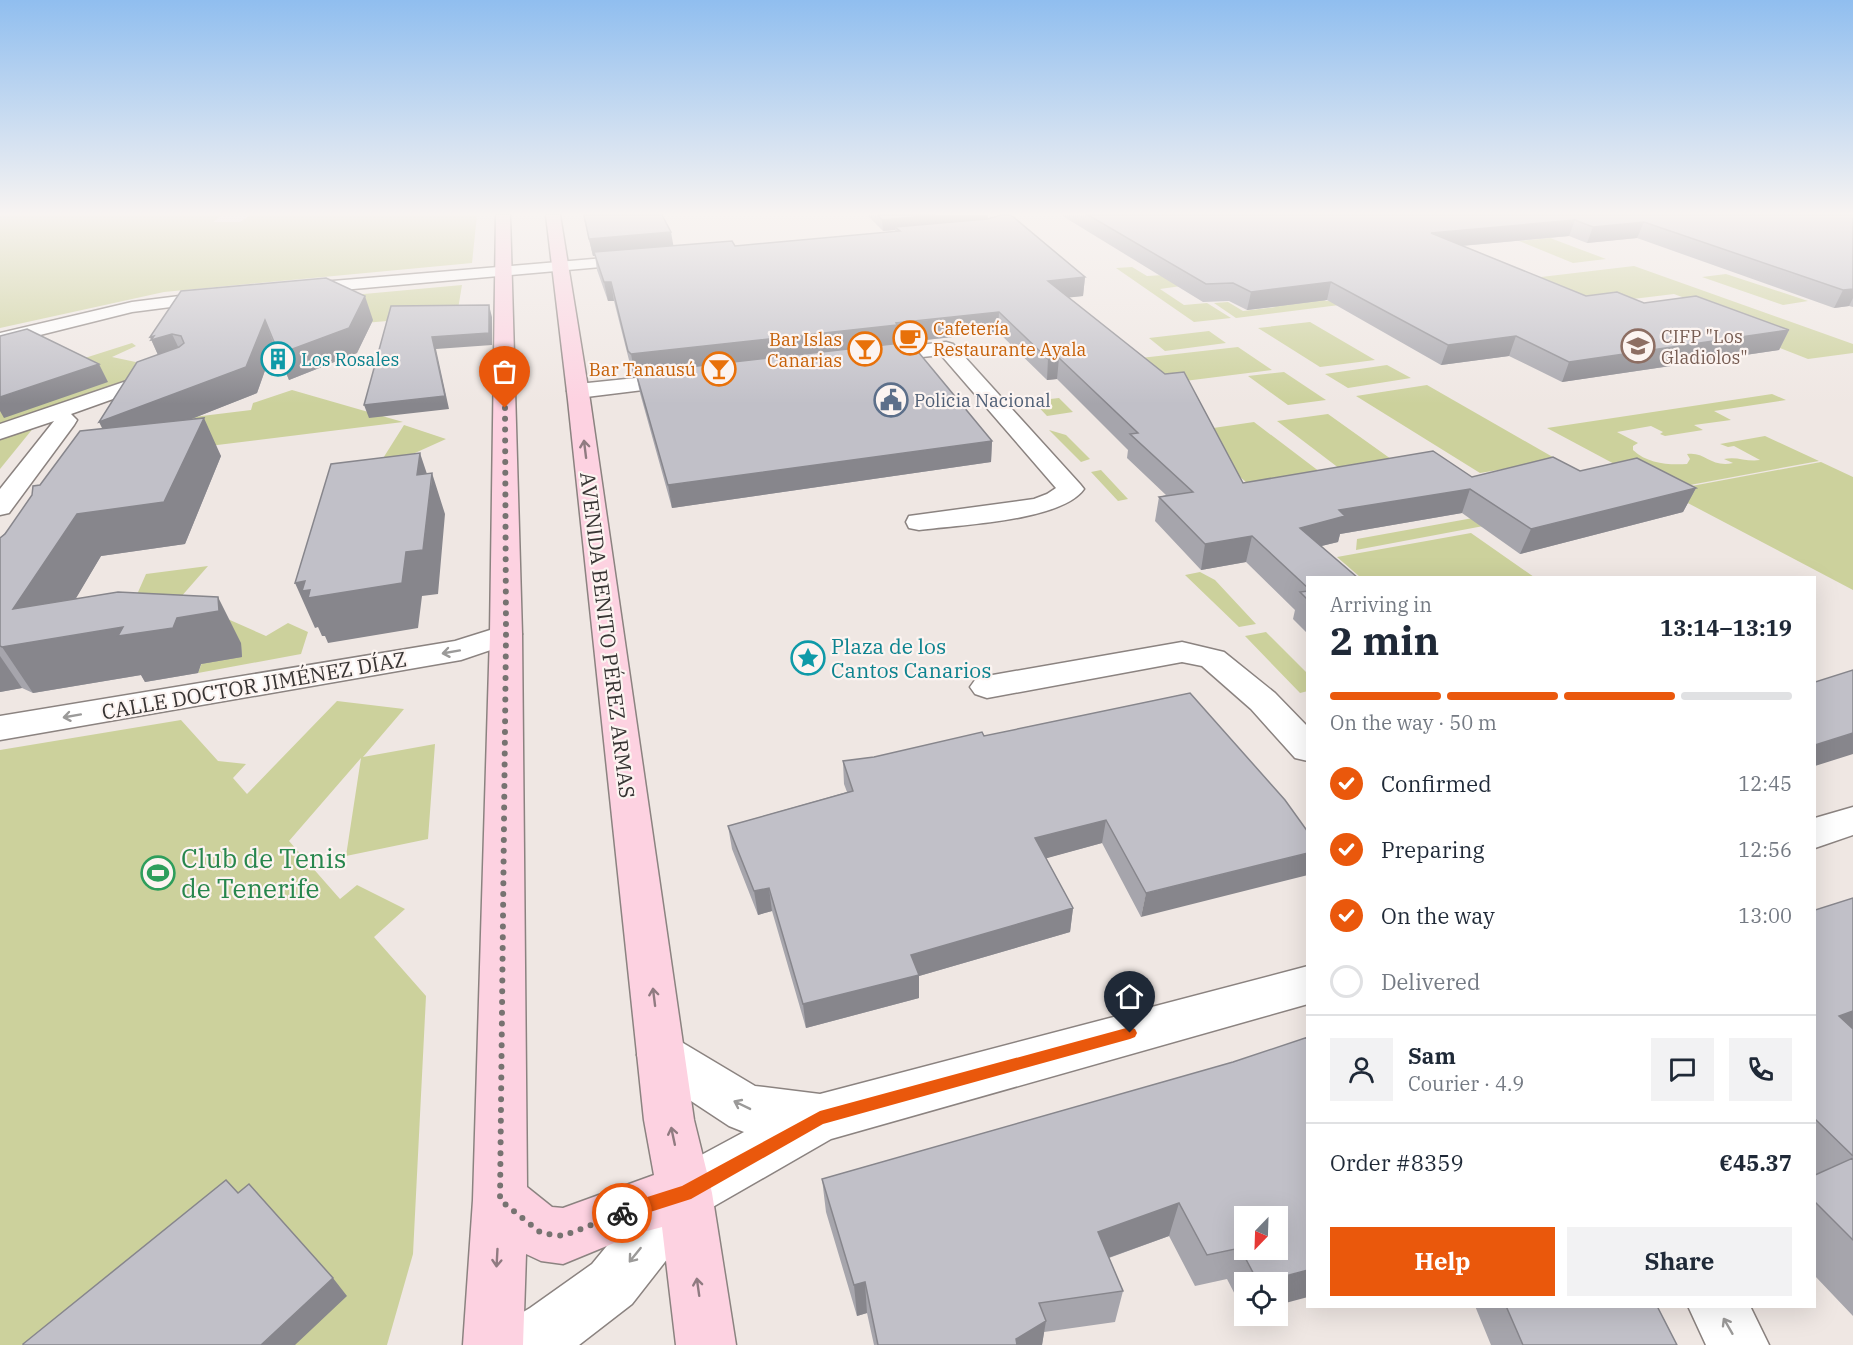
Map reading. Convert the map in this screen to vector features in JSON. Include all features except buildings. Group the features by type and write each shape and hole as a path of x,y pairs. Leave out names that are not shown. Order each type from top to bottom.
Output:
{"street":[{"path":"275,291 420,278"},
{"path":"492,1345 500,1200 506,634 505,278"},
{"name":"AVENIDA BENITO PÉREZ ARMAS","path":"562,278 578,392 669,1120 685,1193 706,1345"},
{"path":"0,339 132,307 240,294"},
{"path":"854,359 946,348 1071,489 1056,500 1037,506 919,522"},
{"path":"0,432 183,367"},
{"path":"578,392 704,377"},
{"path":"0,507 66,420"},
{"name":"CALLE DOCTOR JIMÉNEZ DÍAZ","path":"0,728 461,650 506,634"},
{"path":"987,687 1182,652 1213,659 1263,701 1306,747"},
{"path":"1816,833 1853,821"},
{"path":"500,1200 541,1233 563,1236 636,1207 685,1193 820,1118 1306,986"},
{"path":"661,1055 747,1109 820,1118"},
{"path":"524,1345 551,1329 612,1284 685,1193"},
{"path":"1718,1308 1739,1345"}],"green space":[{"path":"0,278 315,278 164,292 0,328"},
{"path":"1130,278 1168,278 1181,286 1160,289 1184,305 1207,303 1231,318 1194,322"},
{"path":"1534,278 1667,278 1853,344 1853,353 1808,359 1726,327 1751,323 1674,294 1567,307 1388,295"},
{"path":"1704,278 1737,278 1808,301 1783,305"},
{"path":"462,285 457,315 341,325 353,295"},
{"path":"1309,292 1326,301 1354,297 1363,302 1236,318 1214,303 1228,302 1243,311 1276,307 1261,297"},
{"path":"1310,322 1375,360 1320,367 1258,328"},
{"path":"1209,331 1226,343 1165,351 1149,338"},
{"path":"132,343 136,346 112,357 150,365 157,372 0,426 0,385"},
{"path":"1238,347 1272,370 1153,385 1123,360"},
{"path":"1387,365 1411,378 1348,388 1325,374"},
{"path":"1284,372 1326,400 1288,405 1248,376"},
{"path":"1427,385 1558,460 1480,473 1356,396"},
{"path":"292,390 403,422 71,463 128,425 251,410 253,403"},
{"path":"1772,394 1786,400 1714,411 1731,420 1694,425 1703,430 1665,436 1660,434 1663,432 1651,426 1617,432 1638,443 1633,446 1633,450 1639,455 1666,464 1687,464 1690,459 1687,454 1699,455 1725,464 1733,463 1724,459 1729,458 1760,460 1734,446 1728,447 1720,444 1765,436 1819,461 1663,490 1547,428"},
{"path":"1059,398 1073,412 1047,416 1033,401"},
{"path":"1328,414 1398,464 1344,472 1277,421"},
{"path":"39,421 0,469 0,435"},
{"path":"1254,422 1324,475 1252,487 1186,432"},
{"path":"404,425 446,439 375,471"},
{"path":"1049,430 1066,435 1090,459 1081,462"},
{"path":"1821,462 1853,477 1853,590 1665,491"},
{"path":"1101,470 1128,499 1118,501 1091,472"},
{"path":"1473,518 1510,521 1356,550 1357,539"},
{"path":"1471,533 1533,576 1359,576 1337,557"},
{"path":"208,566 180,598 266,636 288,623 308,632 301,654 198,673 210,641 124,624 146,574"},
{"path":"1200,572 1215,580 1256,624 1239,627 1185,575"},
{"path":"1266,632 1306,672 1306,692 1300,693 1245,636"},
{"path":"337,701 404,709 363,757 435,744 428,839 346,856 361,758 289,841 340,899 357,885 405,909 374,937 426,996 413,1254 387,1345 0,1345 0,750 181,720 218,761 246,764 233,778 247,794"}],"way so far":[{"path":"505,408 506,634 498,1166 500,1200 541,1233 563,1236 622,1213"}],"place":[{"name":"Cafetería Restaurante Ayala","path":"910,338"},
{"name":"CIFP \"Los Gladiolos\"","path":"1638,346"},
{"name":"Bar Islas Canarias","path":"865,349"},
{"name":"Los Rosales","path":"278,359"},
{"name":"Bar Tanausú","path":"719,369"},
{"name":"Policia Nacional","path":"891,400"},
{"name":"Plaza de los Cantos Canarios","path":"808,658"},
{"name":"Club de Tenis de Tenerife","path":"158,873"}],"route":[{"path":"622,1213 685,1193 820,1118 885,1098 1130,1033"}]}
